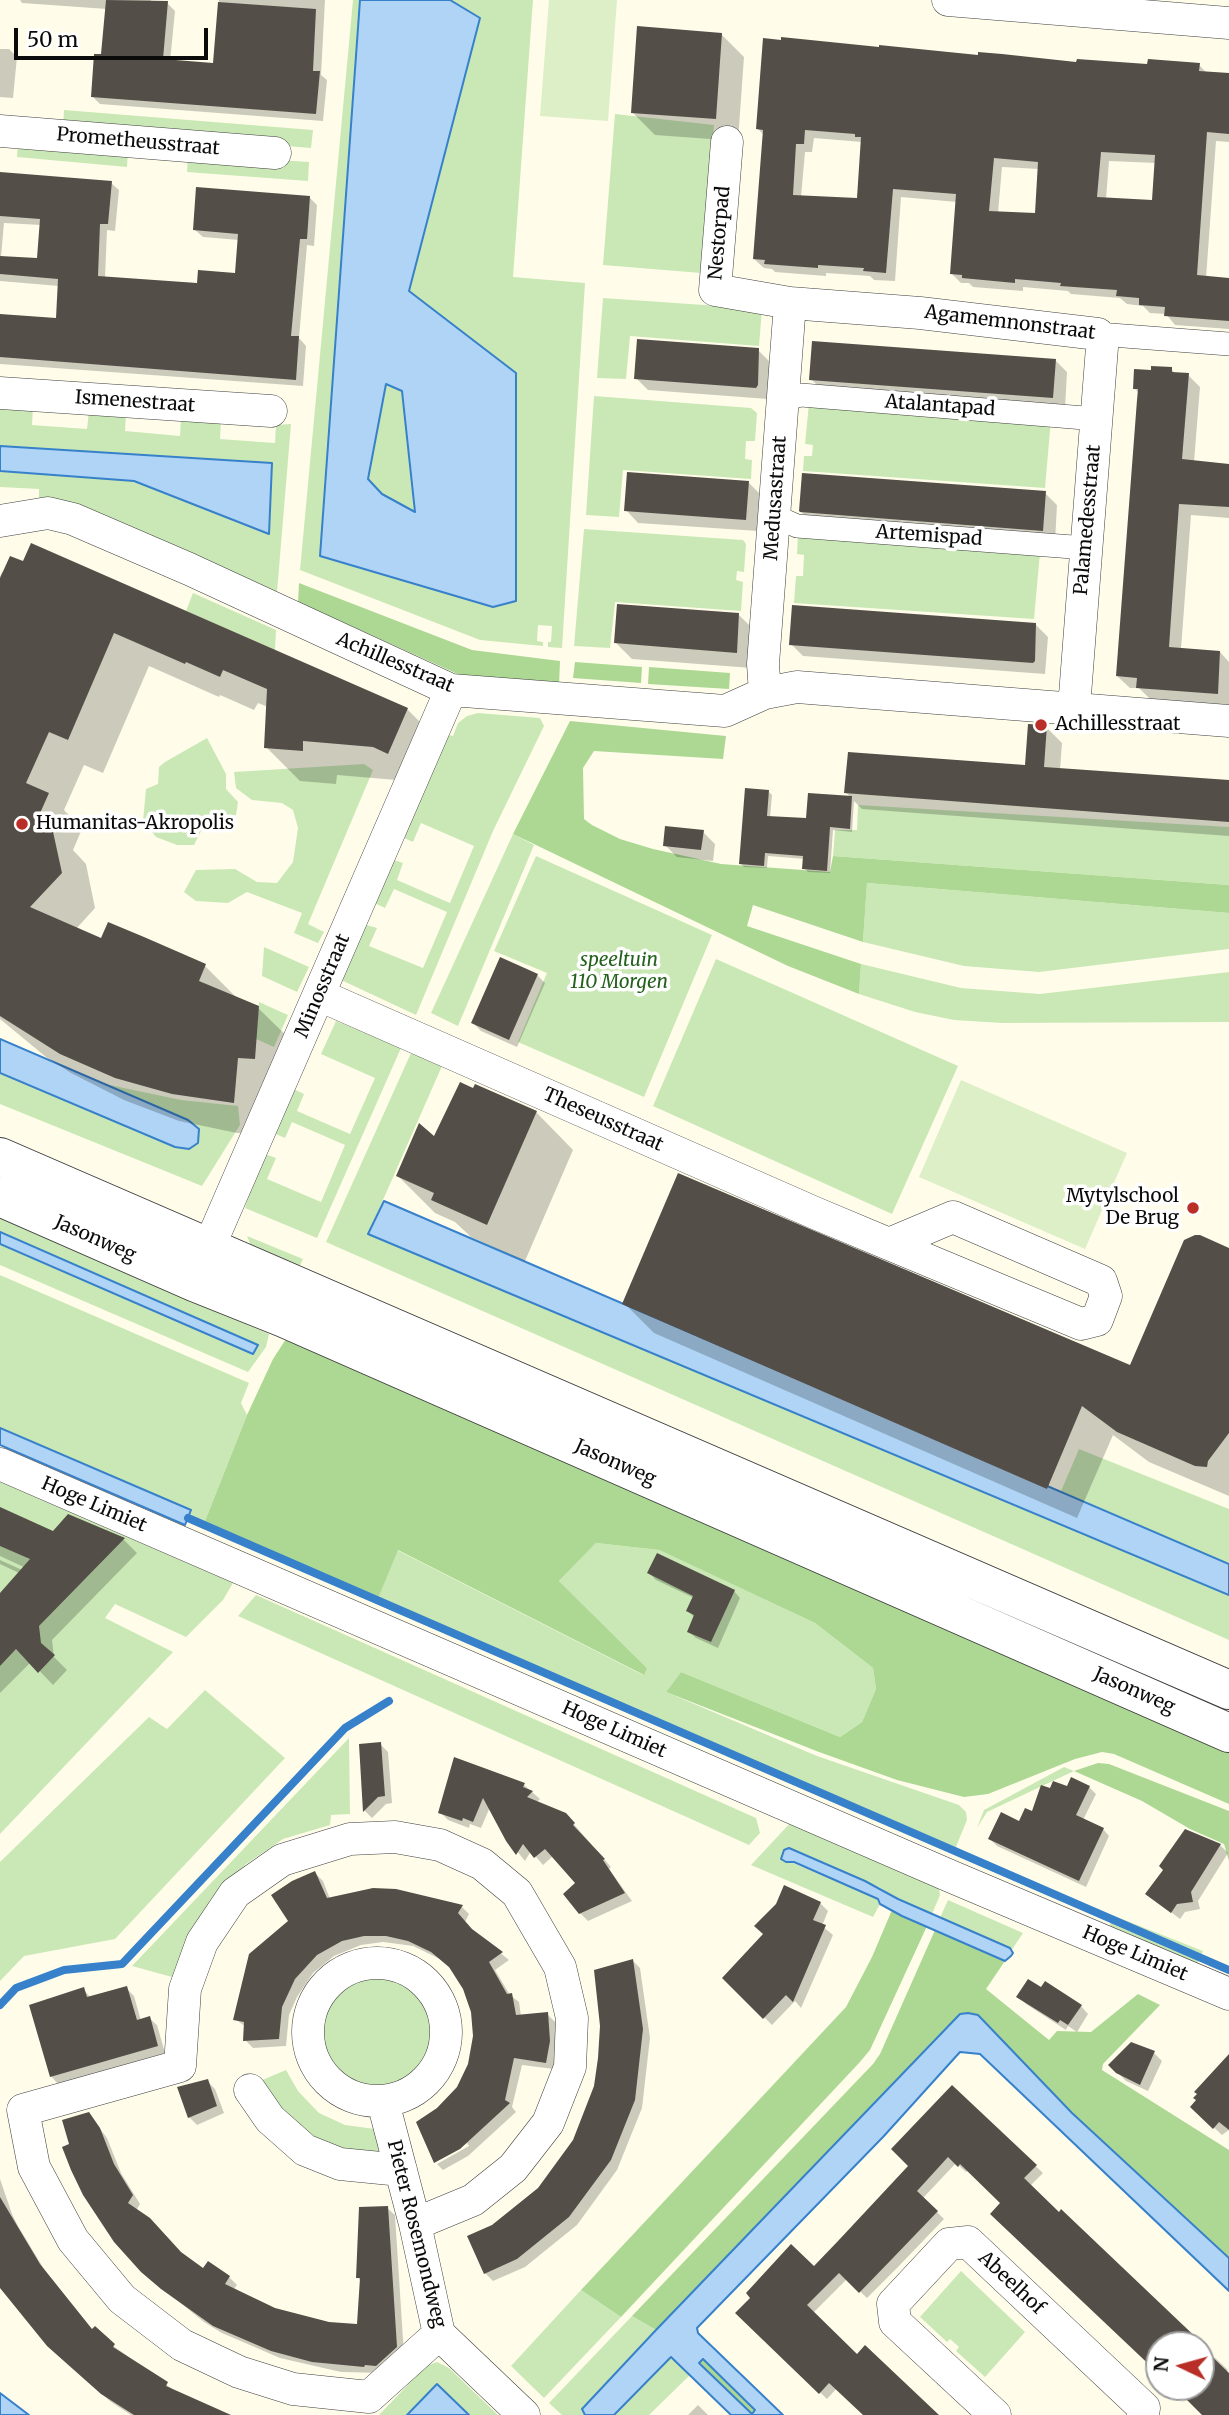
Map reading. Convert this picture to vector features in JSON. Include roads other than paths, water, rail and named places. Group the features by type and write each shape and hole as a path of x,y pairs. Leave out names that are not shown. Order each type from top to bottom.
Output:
{"street":[{"path":"948,0 1005,2 1229,23"},
{"name":"Prometheusstraat","path":"0,131 275,153"},
{"name":"Nestorpad","path":"727,142 715,290 790,303"},
{"name":"Agamemnonstraat","path":"790,303 920,313 1098,334 1229,344"},
{"name":"Medusastraat","path":"765,693 763,664 790,303"},
{"name":"Palamedesstraat","path":"1074,708 1102,347 1098,334"},
{"name":"Ismenestraat","path":"0,393 271,411"},
{"name":"Atalantapad","path":"783,400 800,395 1097,419"},
{"name":"Achillesstraat","path":"0,521 48,513 73,519 451,690 725,711 765,693 797,687 1229,721"},
{"name":"Artemispad","path":"774,516 797,526 1086,548"},
{"name":"Minosstraat","path":"201,1265 451,690"},
{"name":"Theseusstraat","path":"319,995 888,1244 1081,1324 1097,1320 1106,1296 1101,1281 953,1217 888,1244"},
{"name":"Jasonweg","path":"0,1157 201,1265 284,1318 1229,1733"},
{"name":"Jasonweg","path":"0,1197 201,1265 1229,1690"},
{"name":"Hoge Limiet","path":"0,1464 950,1876 1229,1994"},
{"path":"415,2224 474,2200 513,2168 548,2123 570,2067 572,2018 560,1966 517,1893 482,1864 440,1844 395,1837 350,1839 282,1860 234,1893 202,1942 185,1989 180,2066 23,2110 34,2167 73,2240 122,2299 183,2345 239,2372 293,2389 369,2397 439,2334"},
{"path":"365,1963 384,1963 403,1968 420,1977 433,1991 442,2008 446,2033 442,2058 428,2080 408,2095 383,2102 363,2101 344,2094 328,2082 316,2066 309,2047 307,2024 314,2003 326,1984 344,1971 365,1963"},
{"path":"250,2090 270,2119 305,2150 340,2164 401,2170"},
{"name":"Pieter Rosemondweg","path":"383,2102 415,2224 439,2334 524,2415"},
{"name":"Abeelhof","path":"995,2415 895,2322 893,2304 949,2244 968,2242 1144,2408 1143,2415"}],"water":[{"path":"360,0 450,0 480,18 409,291 516,373 516,601 493,607 320,556","holes":["386,384 402,391 415,512 382,494 368,479"]},
{"path":"0,446 272,463 269,534 134,481 0,471"},
{"path":"0,1039 188,1120 199,1129 198,1143 189,1149 175,1147 0,1073"},
{"path":"384,1201 1229,1564 1229,1595 368,1234"},
{"path":"0,1232 258,1345 253,1354 0,1244"},
{"path":"0,1428 191,1510 185,1525 0,1445"},
{"path":"789,1848 1010,1948 1013,1953 1005,1961 902,1916 880,1904 878,1899 794,1862 786,1862 781,1859 784,1850"},
{"path":"960,2014 978,2015 1072,2113 1229,2258 1229,2291 980,2054 960,2052 883,2137 697,2328 698,2333 783,2415 731,2415 671,2357 614,2415 585,2415 582,2409","holes":["703,2359 755,2410 752,2414 699,2363"]},
{"path":"437,2384 469,2415 407,2415"},
{"path":"0,2393 29,2415 0,2415"}],"waterway":[{"path":"188,1518 1229,1970"},
{"path":"0,2005 16,1988 64,1970 122,1964 345,1728 389,1701"}],"place":[{"name":"Achillesstraat","path":"1041,725"},
{"name":"Humanitas-Akropolis","path":"22,824"},
{"name":"Mytylschool De Brug","path":"1193,1208"}],"park label":[{"name":"speeltuin 110 Morgen","path":"619,972"}]}
